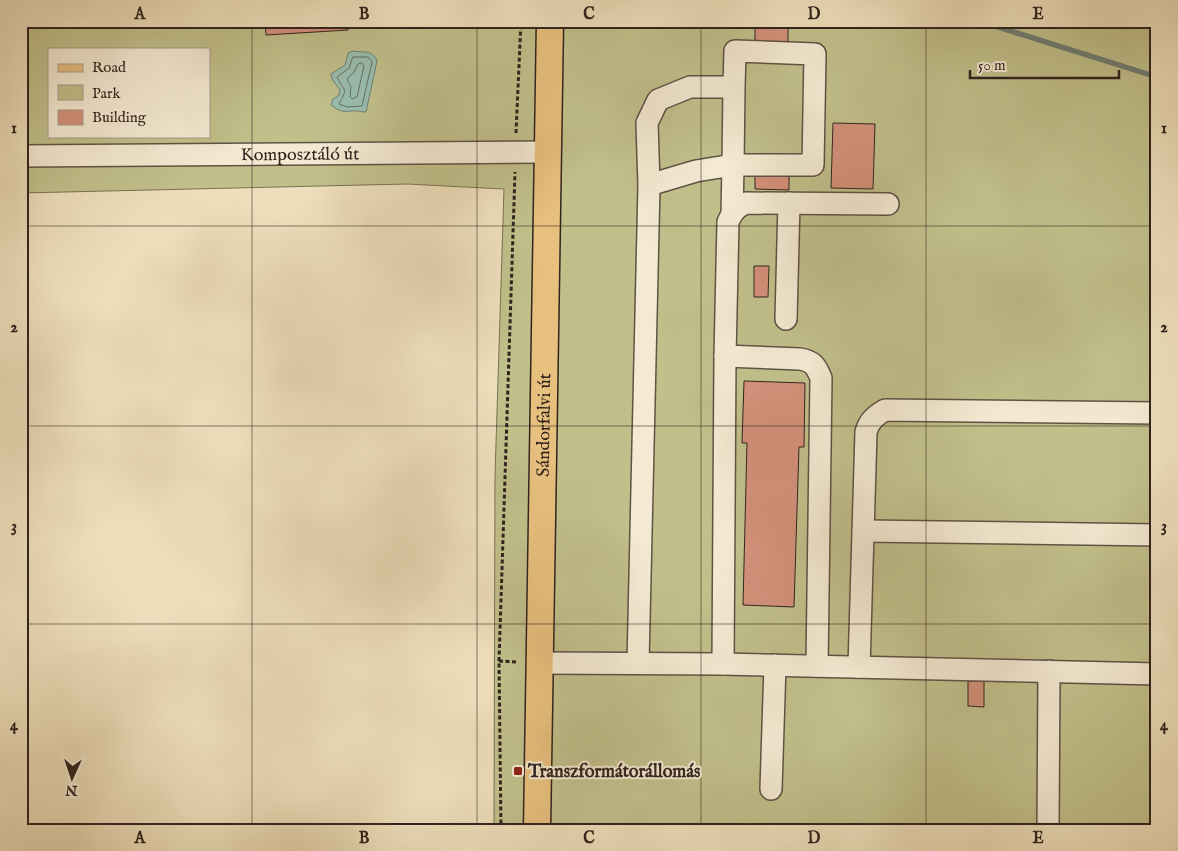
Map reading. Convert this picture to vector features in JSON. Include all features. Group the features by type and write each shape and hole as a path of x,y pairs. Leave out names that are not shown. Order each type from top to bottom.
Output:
{"main road":[{"name":"Sándorfalvi út","path":"537,830 550,21"}],"street":[{"path":"650,185 696,171 733,165 813,165 815,54 735,51 734,87 733,165 732,214"},
{"path":"638,663 650,185 646,123 658,100 690,87 734,87"},
{"name":"Komposztáló út","path":"21,156 548,152"},
{"path":"722,664 728,222 738,206 746,202 888,204"},
{"path":"786,319 788,203"},
{"path":"725,356 800,358 810,361 816,367 820,378 817,666"},
{"path":"859,667 866,432 869,423 876,415 885,410 1157,414"},
{"path":"863,531 1157,535"},
{"path":"540,663 722,664 1157,674"},
{"path":"771,788 775,665"},
{"path":"1048,830 1049,671"}],"path":[{"path":"501,830 499,661 522,21"}],"green space":[{"path":"21,21 1157,21 1157,830 494,830 495,475 504,189 407,184 21,193"}],"water":[{"path":"353,51 370,53 377,61 366,112 343,111 331,105 333,99 339,95 340,90 332,79 331,74 345,65 348,53"}],"building":[{"path":"265,21 348,21 348,30 266,35"},
{"path":"755,26 788,27 788,45 755,44"},
{"path":"833,123 875,124 873,189 831,188"},
{"path":"755,171 789,172 789,190 755,189"},
{"path":"754,266 769,266 768,297 754,297"},
{"path":"744,381 805,383 804,447 799,447 794,607 743,605 747,443 742,443"},
{"path":"968,681 984,681 984,707 968,706"}],"waterway":[{"path":"979,21 1157,77"}],"place":[{"name":"Transzformátorállomás","path":"518,771"}]}
